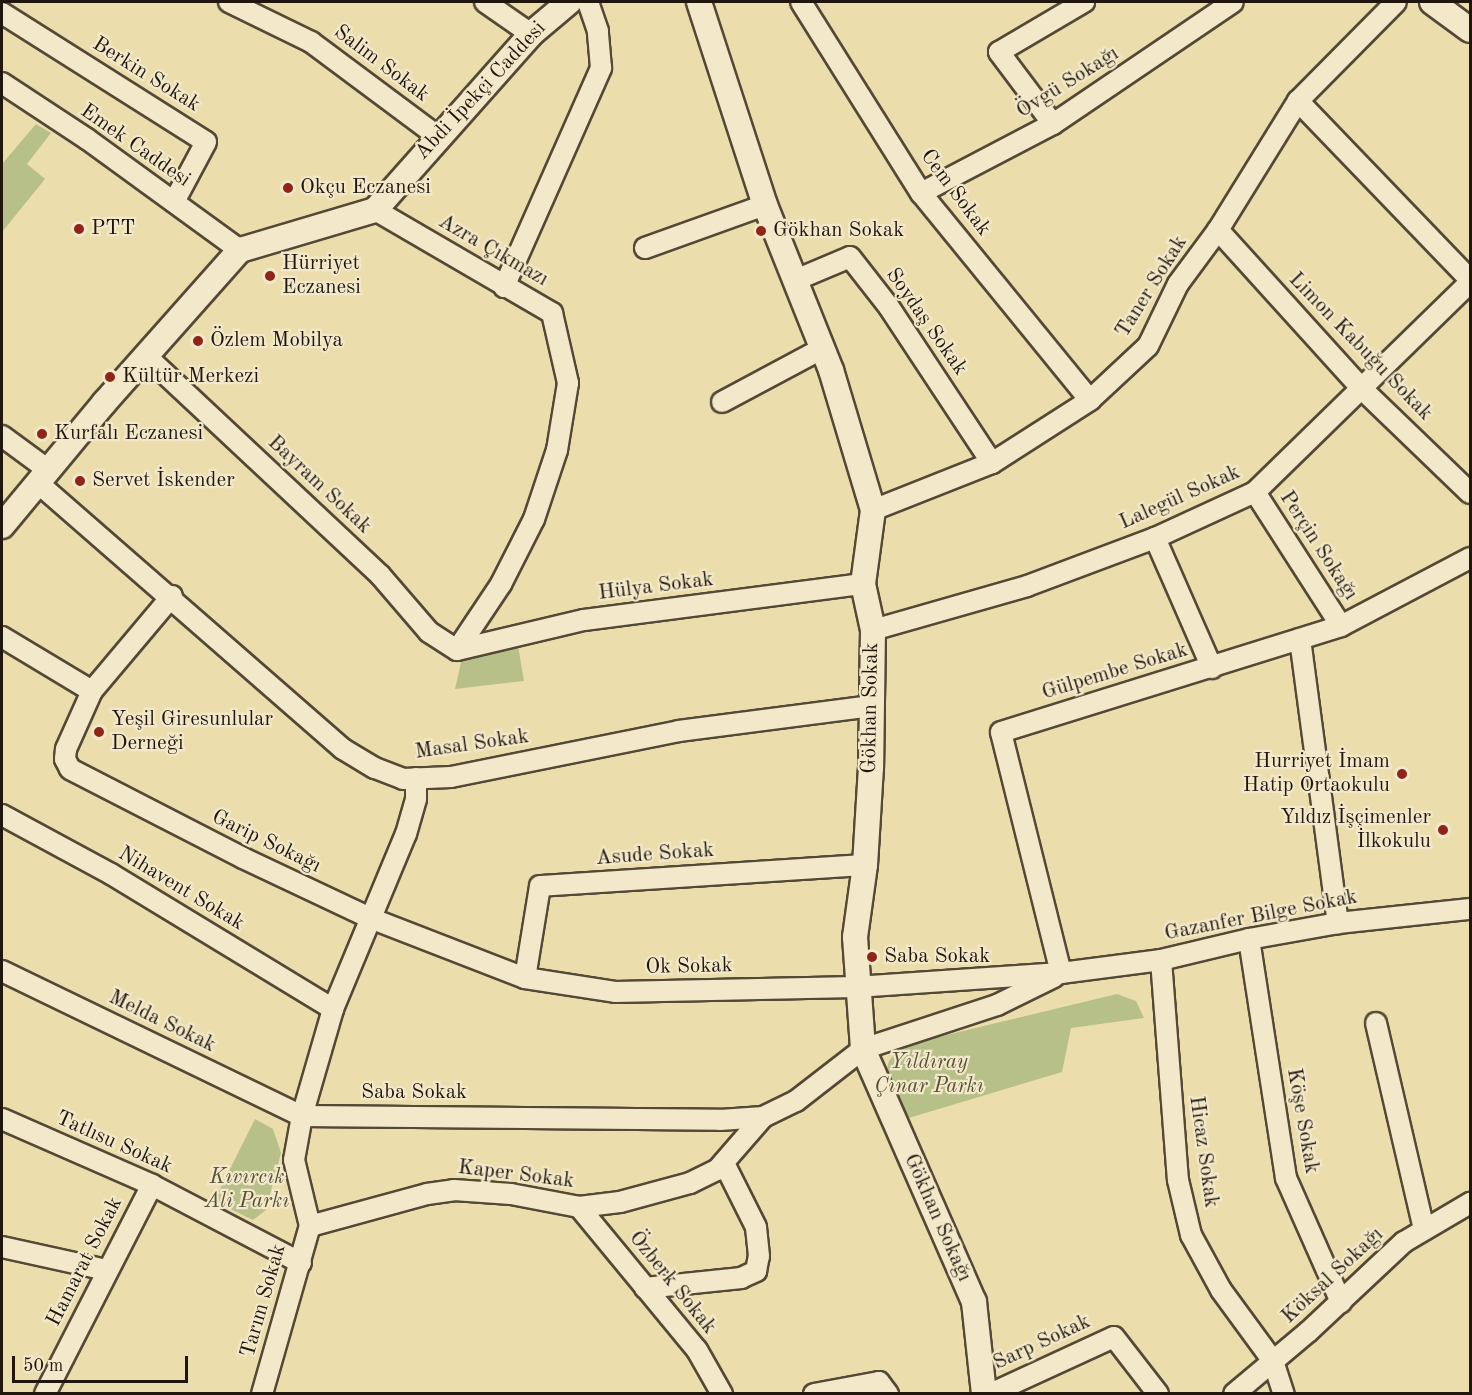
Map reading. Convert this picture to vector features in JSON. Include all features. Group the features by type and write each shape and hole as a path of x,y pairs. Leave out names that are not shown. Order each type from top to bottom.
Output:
{"street":[{"name":"Salim Sokak","path":"229,2 311,42 437,136"},
{"path":"486,2 531,34"},
{"name":"Abdi İpekçi Caddesi","path":"375,210 437,136 531,34 569,2"},
{"path":"504,287 601,68 598,31 588,2"},
{"name":"Gökhan Sokak","path":"699,2 765,206 798,279 823,348 873,510 864,584 873,630 865,865 855,937 856,987 863,1049"},
{"name":"Cem Sokak","path":"801,2 921,193 1090,400"},
{"path":"1053,124 999,52 1084,2"},
{"name":"Övgü Sokağı","path":"921,193 1053,124 1233,2"},
{"name":"Taner Sokak","path":"873,510 992,463 1090,400 1148,346 1178,284 1218,230 1298,101 1396,2"},
{"path":"1432,2 1470,30"},
{"name":"Berkin Sokak","path":"2,13 206,142 174,202"},
{"name":"Emek Caddesi","path":"2,83 240,250"},
{"path":"1298,101 1470,281"},
{"path":"645,248 765,206"},
{"path":"2,526 42,476 240,250 375,210"},
{"name":"Azra Çıkmazı","path":"375,210 504,287 552,312 568,383 557,450 534,519 501,584 457,651"},
{"name":"Limon Kabuğu Sokak","path":"1218,230 1362,389 1470,493"},
{"name":"Soydaş Sokak","path":"798,279 850,257 889,307 992,463"},
{"name":"Lalegül Sokak","path":"873,630 1028,586 1155,538 1255,492 1470,281"},
{"path":"722,402 823,348"},
{"name":"Bayram Sokak","path":"146,356 380,575 429,632 457,651"},
{"name":"Masal Sokak","path":"2,436 172,596 343,749 375,768 404,779 501,768 679,732 871,706"},
{"name":"Perçin Sokağı","path":"1255,492 1341,626"},
{"path":"1155,538 1212,668"},
{"name":"Gülpembe Sokak","path":"1061,973 1001,732 1341,626 1470,558"},
{"name":"Hülya Sokak","path":"457,651 584,620 864,584"},
{"name":"Garip Sokağı","path":"172,596 92,691 66,749 65,759 70,769 243,858 370,918 525,978"},
{"path":"2,637 92,691"},
{"path":"1300,639 1338,923"},
{"name":"Tarım Sokak","path":"262,1394 310,1226 294,1160 302,1116 333,1009 406,834 416,798 417,778"},
{"name":"Nihavent Sokak","path":"2,815 111,874 333,1009"},
{"name":"Asude Sokak","path":"525,978 540,886 865,865"},
{"name":"Gazanfer Bilge Sokak","path":"856,987 1061,973 1161,960 1249,939 1338,923 1470,909"},
{"name":"Köşe Sokak","path":"1249,939 1286,1178 1341,1302"},
{"name":"Hicaz Sokak","path":"1161,960 1178,1180 1191,1234 1221,1290 1273,1361 1284,1394"},
{"name":"Melda Sokak","path":"2,971 302,1116"},
{"name":"Saba Sokak","path":"302,1116 720,1120 763,1117 796,1101 863,1049 997,1005 1061,973"},
{"name":"Ok Sokak","path":"525,978 615,992 856,987"},
{"path":"1376,1023 1424,1230"},
{"name":"Gökhan Sokağı","path":"863,1049 974,1302 981,1341 984,1394"},
{"name":"Kaper Sokak","path":"310,1226 427,1194 454,1190 511,1194 579,1207 620,1202 690,1183 724,1163 763,1117"},
{"name":"Tatlısu Sokak","path":"2,1119 152,1185 301,1263"},
{"path":"645,1288 741,1278 756,1271 759,1256 756,1227 724,1163"},
{"name":"Hamarat Sokak","path":"45,1394 152,1185"},
{"name":"Köksal Sokağı","path":"1234,1394 1341,1302 1404,1242 1470,1203"},
{"name":"Özberk Sokak","path":"579,1207 697,1350 722,1394"},
{"path":"2,1247 107,1270"},
{"name":"Sarp Sokak","path":"990,1394 1114,1337 1158,1394"},
{"path":"814,1394 879,1382 888,1394"}],"green space":[{"path":"36,124 51,133 27,164 45,179 2,232 2,164"},
{"path":"518,646 524,681 455,689 462,658"},
{"name":"Yıldıray Çınar Parkı","path":"1117,994 1136,1001 1144,1018 1071,1028 1062,1072 902,1120 886,1072 889,1061 901,1046"},
{"name":"Kıvırcık Ali Parkı","path":"255,1119 273,1129 281,1153 266,1210 253,1220 214,1201"}],"place":[{"name":"Okçu Eczanesi","path":"288,188"},
{"name":"PTT","path":"79,229"},
{"name":"Gökhan Sokak","path":"761,231"},
{"name":"Hürriyet Eczanesi","path":"270,276"},
{"name":"Özlem Mobilya","path":"198,341"},
{"name":"Kültür Merkezi","path":"110,377"},
{"name":"Kurfalı Eczanesi","path":"42,434"},
{"name":"Servet İskender","path":"80,481"},
{"name":"Yeşil Giresunlular Derneği","path":"99,732"},
{"name":"Hurriyet İmam Hatip Ortaokulu","path":"1402,774"},
{"name":"Yıldız İşçimenler İlkokulu","path":"1443,830"},
{"name":"Saba Sokak","path":"872,957"}]}
